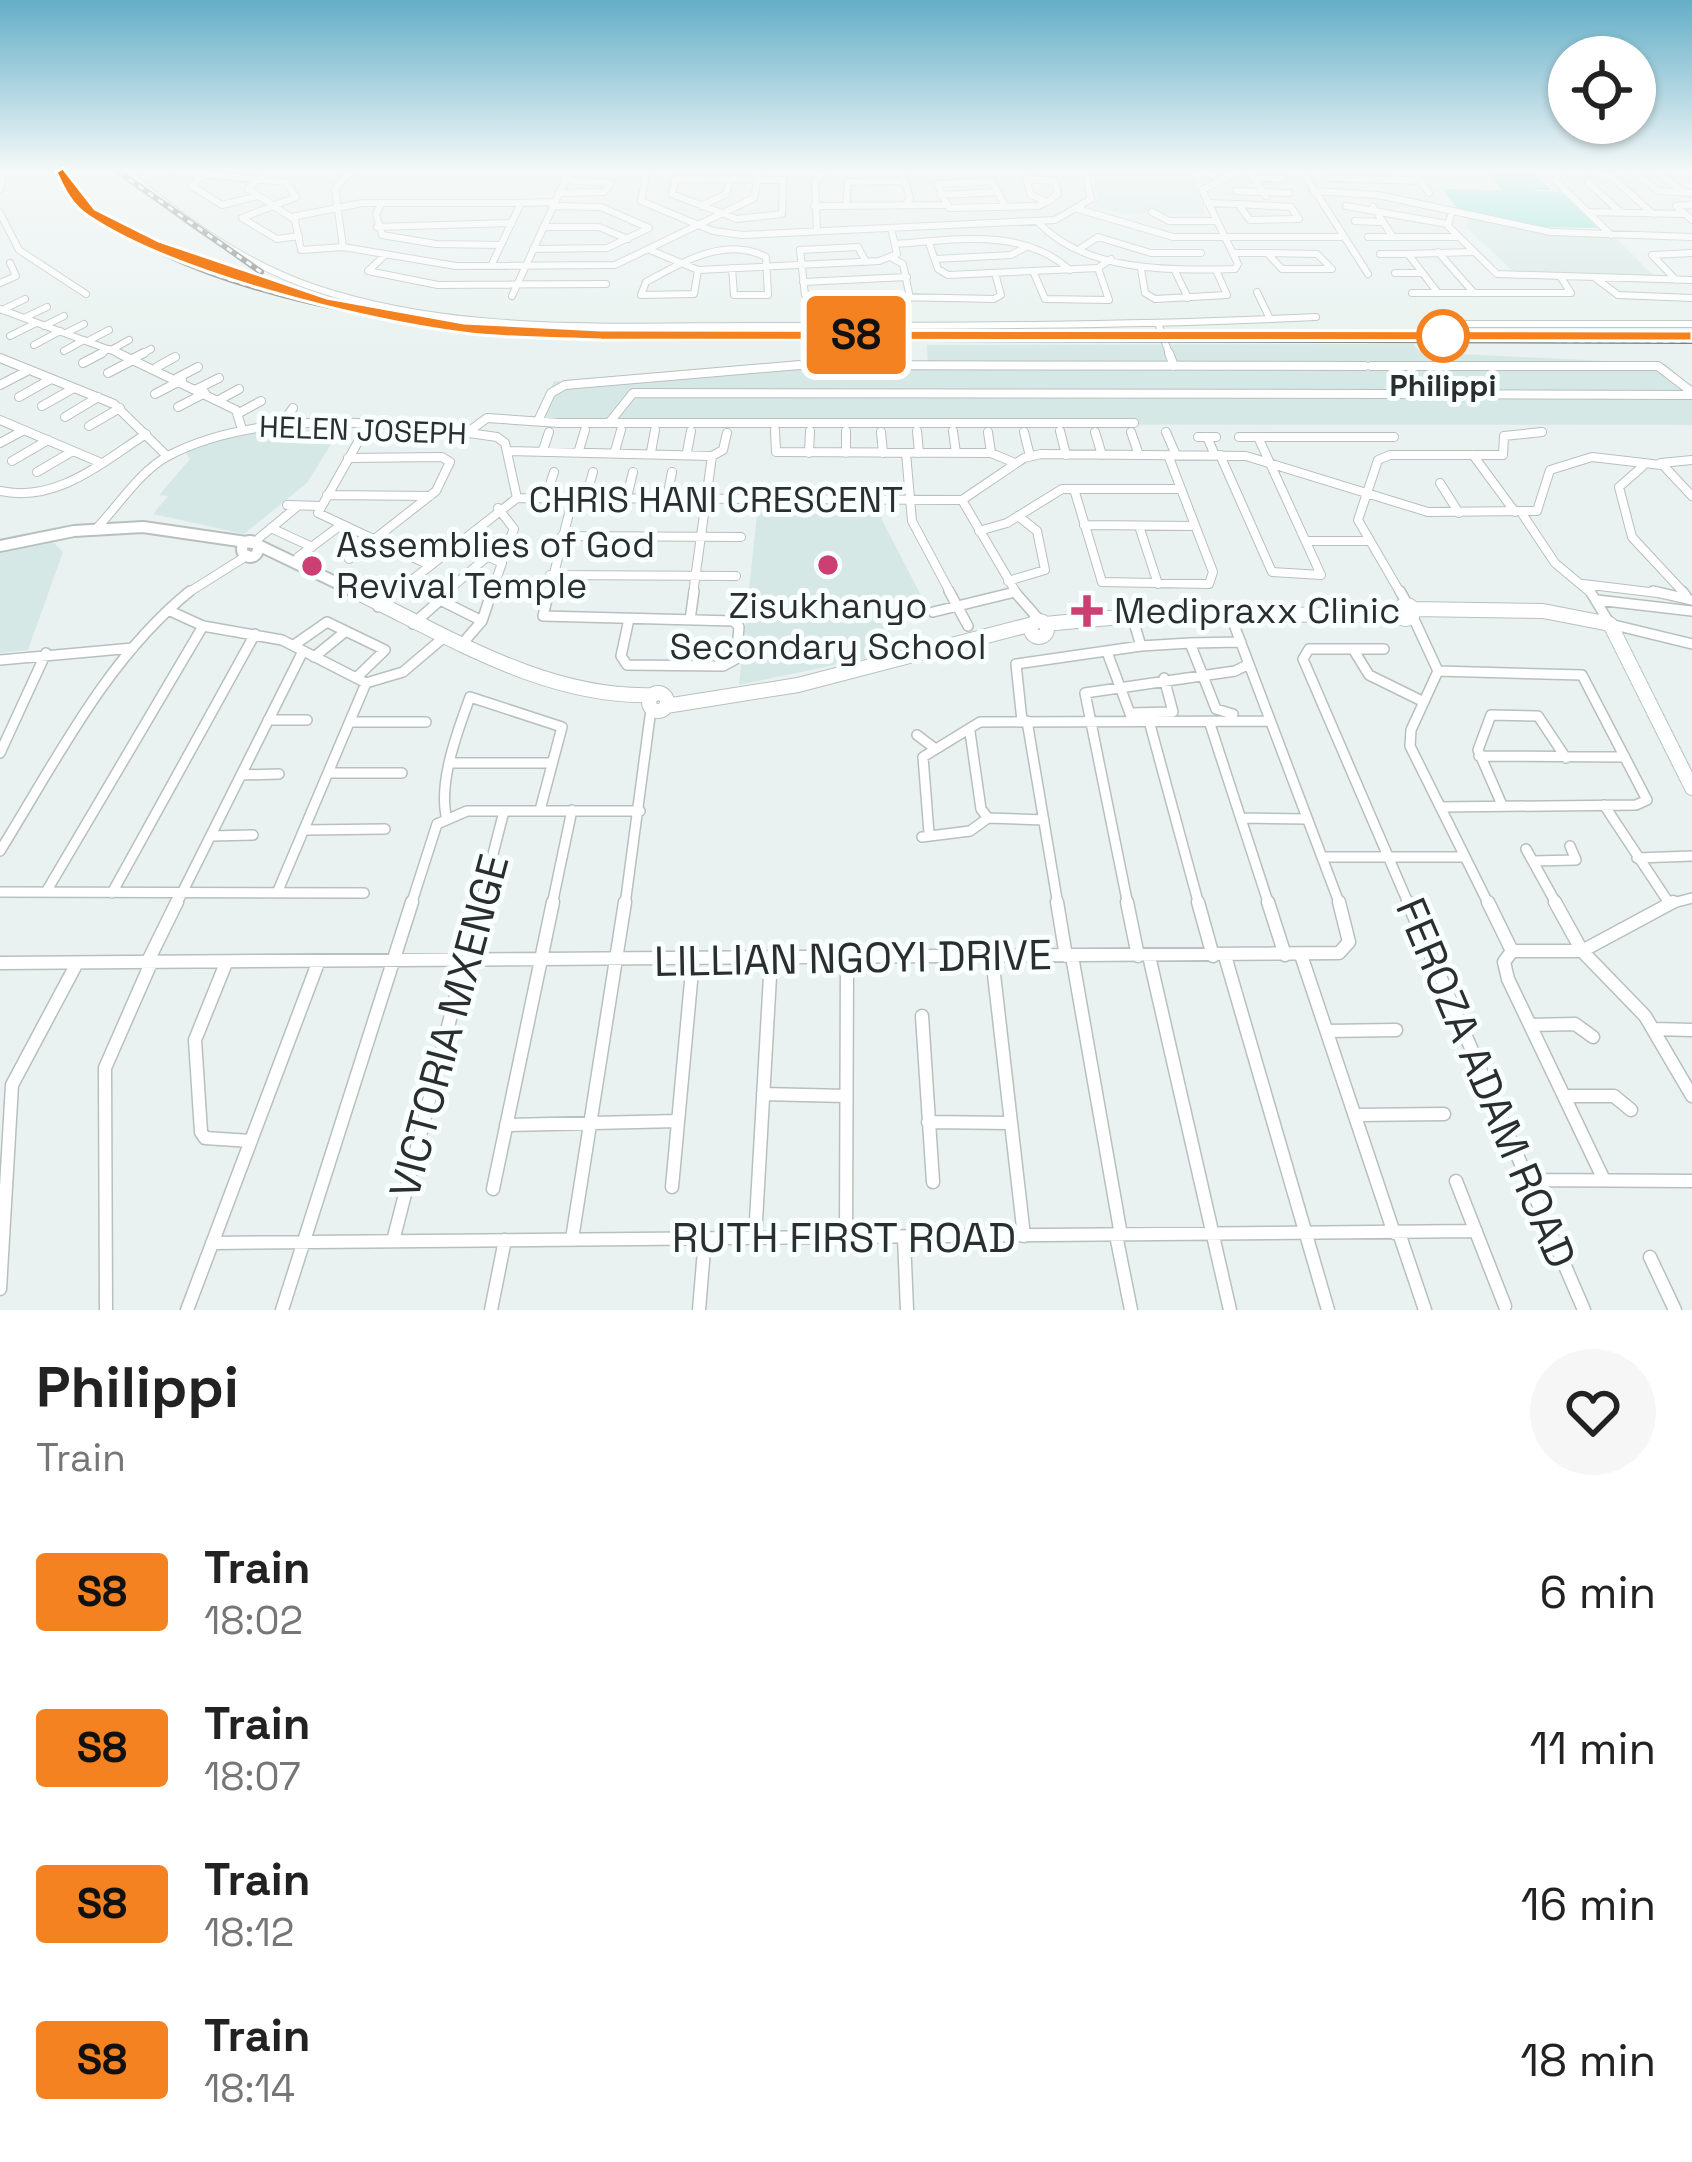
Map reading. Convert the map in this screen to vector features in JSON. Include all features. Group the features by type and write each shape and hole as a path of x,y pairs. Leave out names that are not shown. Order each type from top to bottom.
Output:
{"street":[{"path":"10,233 19,250 86,294"},
{"path":"212,233 280,274 336,294 450,317 630,326 1158,323 1316,317"},
{"path":"268,233 277,238 299,236"},
{"path":"298,233 304,252 343,247 490,266 615,266 684,233"},
{"path":"341,233 343,247"},
{"path":"383,233 431,244 501,244"},
{"path":"490,266 507,233"},
{"path":"512,296 540,233"},
{"path":"614,233 628,239"},
{"path":"533,249 607,248 638,233"},
{"path":"729,233 774,233"},
{"path":"892,258 896,244 893,233"},
{"path":"1045,233 1141,269 1239,267 1221,233"},
{"path":"1153,233 1340,237"},
{"path":"1338,233 1369,274"},
{"path":"1390,233 1393,237"},
{"path":"1455,233 1497,274 1692,280"},
{"path":"1574,233 1690,239"},
{"path":"1081,248 1098,237 1167,254 1201,254"},
{"path":"1368,237 1458,237"},
{"path":"896,244 1008,239 1061,260 1070,269"},
{"path":"929,243 944,274 1098,268 1112,259"},
{"path":"866,262 862,250 848,246 802,249 800,265 807,297 994,299 1001,295 995,273"},
{"path":"935,259 1014,255 1026,248"},
{"path":"650,250 698,270 892,258 902,264 910,298"},
{"path":"698,270 694,293 641,296 643,284 705,253 754,250 765,255 769,292 734,295 732,268"},
{"path":"1438,252 1474,293"},
{"path":"1380,254 1472,252"},
{"path":"1676,280 1652,255 1692,253"},
{"path":"1167,254 1188,298"},
{"path":"1233,254 1268,254 1319,254 1331,268 1282,269 1268,254"},
{"path":"1408,254 1438,293"},
{"path":"385,255 368,272 434,284 605,284"},
{"path":"0,283 16,276 10,263"},
{"path":"1033,271 1043,298 1110,299 1098,268"},
{"path":"1141,269 1150,298 1226,295 1216,270"},
{"path":"1395,273 1422,273"},
{"path":"1412,293 1571,293 1560,276"},
{"path":"803,282 907,277"},
{"path":"1594,277 1618,295 1692,298"},
{"path":"546,299 552,284"},
{"path":"1074,286 1079,300"},
{"path":"1257,292 1270,319"},
{"path":"1,310 25,299"},
{"path":"24,318 46,308"},
{"path":"1,310 157,367 239,413 241,426"},
{"path":"0,321 13,314"},
{"path":"10,336 64,316"},
{"path":"1450,316 1459,324 1692,324"},
{"path":"1158,323 1174,365"},
{"path":"34,345 85,324"},
{"path":"64,351 109,330"},
{"path":"83,364 129,340"},
{"path":"108,374 151,349"},
{"path":"157,367 175,357"},
{"path":"2,361 120,409 167,455 96,529"},
{"path":"538,421 551,393 566,385 785,365 1658,366 1692,393"},
{"path":"154,394 198,367"},
{"path":"0,385 29,370"},
{"path":"178,407 219,378"},
{"path":"19,397 52,379"},
{"path":"42,406 75,388"},
{"path":"219,400 239,389"},
{"path":"609,423 633,393 1692,393"},
{"path":"65,416 98,397"},
{"path":"239,413 261,401"},
{"path":"281,425 293,408"},
{"path":"88,426 120,409"},
{"path":"468,432 483,419 1133,428 1139,455"},
{"path":"0,420 99,462"},
{"name":"HELEN JOSEPH","path":"167,455 241,426 468,432 502,439 518,498"},
{"path":"367,426 319,514 429,565"},
{"path":"0,443 24,430"},
{"path":"579,451 585,430"},
{"path":"615,451 621,430"},
{"path":"651,452 655,430"},
{"path":"775,430 775,452 992,453 1016,464"},
{"path":"543,450 549,431"},
{"path":"687,452 691,431"},
{"path":"809,453 810,431"},
{"path":"846,431 846,453"},
{"path":"917,431 919,453"},
{"path":"953,431 956,453"},
{"path":"1060,431 1066,455"},
{"path":"881,432 883,453"},
{"path":"988,432 992,453"},
{"path":"1024,432 1030,456"},
{"path":"1095,432 1102,454"},
{"path":"1074,489 1102,582 1212,582 1166,432"},
{"path":"1438,671 1367,542 1358,516 1378,460 1390,455 1505,454 1504,436 1542,432"},
{"path":"507,451 712,456 723,450 727,433"},
{"path":"0,491 22,498 61,484 146,434"},
{"path":"1207,436 1274,575 1322,575 1258,437"},
{"path":"1239,436 1394,437"},
{"path":"1378,437 1390,455"},
{"path":"12,461 48,440"},
{"path":"38,472 73,451"},
{"path":"906,453 912,521 968,626"},
{"path":"1037,625 962,500 1030,456 1217,455 1269,462 1428,512 1459,513 1537,511 1553,467 1592,457 1642,466 1661,465 1667,459 1692,460"},
{"path":"1473,455 1556,562 1597,600 1692,788"},
{"path":"690,620 712,456"},
{"path":"348,458 446,458 449,464 431,496 349,559"},
{"path":"1661,465 1692,496"},
{"path":"1642,466 1619,487 1629,532 1689,598"},
{"path":"546,497 554,472"},
{"path":"586,497 593,472"},
{"path":"627,497 633,472"},
{"path":"667,498 672,472"},
{"path":"1453,483 1440,483 1459,513"},
{"path":"61,484 75,491"},
{"path":"979,531 1018,516 1057,490 1181,489"},
{"path":"327,495 431,496"},
{"path":"573,497 543,616 736,622 731,664 661,667 622,660 628,620"},
{"name":"CHRIS HANI CRESCENT","path":"378,607 498,508 518,498 962,500"},
{"path":"0,851 133,648 167,610 229,564 293,506 320,506"},
{"path":"460,646 482,621 514,529 498,508"},
{"path":"1008,581 1045,570 1036,528 1018,516"},
{"path":"298,557 340,525"},
{"path":"1084,525 1195,526"},
{"path":"1139,526 1158,584"},
{"path":"0,546 96,529 162,528 274,552 378,607 527,675 658,704 780,688 1037,625 1132,615 1543,611 1692,644"},
{"path":"271,529 312,547"},
{"path":"562,536 741,537"},
{"path":"274,552 290,537"},
{"path":"456,542 500,560"},
{"path":"1309,542 1367,542"},
{"path":"413,624 489,555"},
{"path":"550,575 736,576"},
{"path":"1583,584 1689,598"},
{"path":"933,611 1015,592"},
{"path":"1597,600 1692,610"},
{"path":"438,602 482,621"},
{"path":"167,610 203,626 256,634 304,651 361,681 407,670 443,638"},
{"name":"LILLIAN NGOYI DRIVE","path":"1,965 1339,952 1349,942 1322,857 1229,612"},
{"path":"1132,615 1141,646"},
{"path":"106,1310 105,1068 149,963 268,720 304,651 326,622 386,651 361,681 351,722 277,893"},
{"path":"46,892 203,626"},
{"path":"304,651 346,631"},
{"path":"112,893 256,634"},
{"path":"1131,1310 1016,664 1141,646 1240,642"},
{"path":"1190,643 1217,711 1233,714"},
{"path":"0,660 133,648"},
{"name":"FEROZA ADAM ROAD","path":"1353,649 1309,649 1303,658 1584,1310"},
{"path":"1353,649 1369,675 1424,702"},
{"path":"1353,649 1384,649"},
{"path":"1107,652 1124,685 1132,717"},
{"path":"0,753 46,653"},
{"path":"1230,1310 1087,721 1086,692 1235,671 1249,664"},
{"path":"1438,671 1409,740 1512,951"},
{"path":"1438,671 1582,675 1646,803 1440,807"},
{"path":"1044,820 988,818 970,831 926,835 922,761 933,747 970,732 980,722 1087,721 1173,711 1163,678"},
{"path":"282,1310 431,840 446,816 441,789 454,763 451,749 470,697 562,727 540,810"},
{"path":"572,1239 658,704"},
{"path":"1502,806 1479,756 1491,715 1530,714 1541,719 1565,758"},
{"path":"1132,717 1149,722 1270,721"},
{"path":"268,720 307,720"},
{"path":"1209,721 1285,955"},
{"path":"351,722 426,722"},
{"path":"1149,722 1328,1310"},
{"path":"970,732 981,809 988,818"},
{"path":"917,735 933,747"},
{"path":"1479,756 1625,757"},
{"path":"454,763 550,763"},
{"path":"329,773 402,773"},
{"path":"241,775 279,774"},
{"path":"1604,805 1669,903"},
{"path":"493,1189 572,810"},
{"name":"VICTORIA MXENGE","path":"393,1241 504,811"},
{"path":"446,816 640,811"},
{"path":"1242,818 1306,818"},
{"path":"305,830 385,829"},
{"path":"211,836 253,835"},
{"path":"1570,846 1574,860 1530,855 1582,951 1655,1030 1692,1096"},
{"path":"1637,857 1690,849"},
{"path":"1322,857 1463,857"},
{"path":"0,892 364,893"},
{"path":"1512,951 1582,951 1669,903 1692,898"},
{"path":"1512,951 1504,969 1604,1180"},
{"path":"1301,955 1425,1310"},
{"path":"992,957 1024,1236"},
{"path":"846,1237 847,958"},
{"path":"755,1238 771,959"},
{"path":"672,1187 693,960"},
{"path":"0,1289 12,1085 77,963"},
{"path":"226,963 195,1040 200,1132 205,1138 251,1141"},
{"path":"187,1310 318,963"},
{"path":"922,1016 933,1182"},
{"path":"1530,1024 1575,1024 1593,1037"},
{"path":"1327,1031 1396,1030"},
{"path":"1655,1030 1692,1030"},
{"path":"763,1094 846,1096"},
{"path":"1564,1096 1614,1096 1631,1110"},
{"path":"1355,1115 1444,1114"},
{"path":"506,1124 678,1121"},
{"path":"928,1122 1011,1123"},
{"path":"1529,1180 1692,1180"},
{"path":"1456,1181 1505,1306"},
{"name":"RUTH FIRST ROAD","path":"212,1243 1475,1231"},
{"path":"904,1237 907,1310"},
{"path":"699,1310 705,1238"},
{"path":"491,1310 505,1240"},
{"path":"1650,1257 1675,1310"}],"shaded area":[{"path":"1473,233 1616,238 1655,277 1515,273"},
{"path":"1413,344 1420,352 1666,364 1692,389 1692,425 535,424 554,381 634,379 785,363 928,362 927,345"},
{"path":"246,429 340,430 307,483 244,534 153,514 168,496 159,495 190,459 185,452"},
{"name":"Zisukhanyo Secondary School","path":"758,504 882,504 882,520 928,609 880,620 895,652 887,649 881,655 739,685"},
{"path":"52,541 63,552 28,650 0,653 0,552"}],"railway":[{"path":"129,233 160,252 232,280 311,302 393,318 546,335 1692,341"},
{"path":"206,233 261,272"}],"train":[{"name":"S8","path":"128,233 324,302 381,316 526,333 1692,336"}],"place":[{"name":"Philippi","path":"1443,336"},
{"name":"Zisukhanyo Secondary School","path":"828,565"},
{"name":"Assemblies of God Revival Temple","path":"312,566"},
{"name":"Medipraxx Clinic","path":"1087,611"}]}
